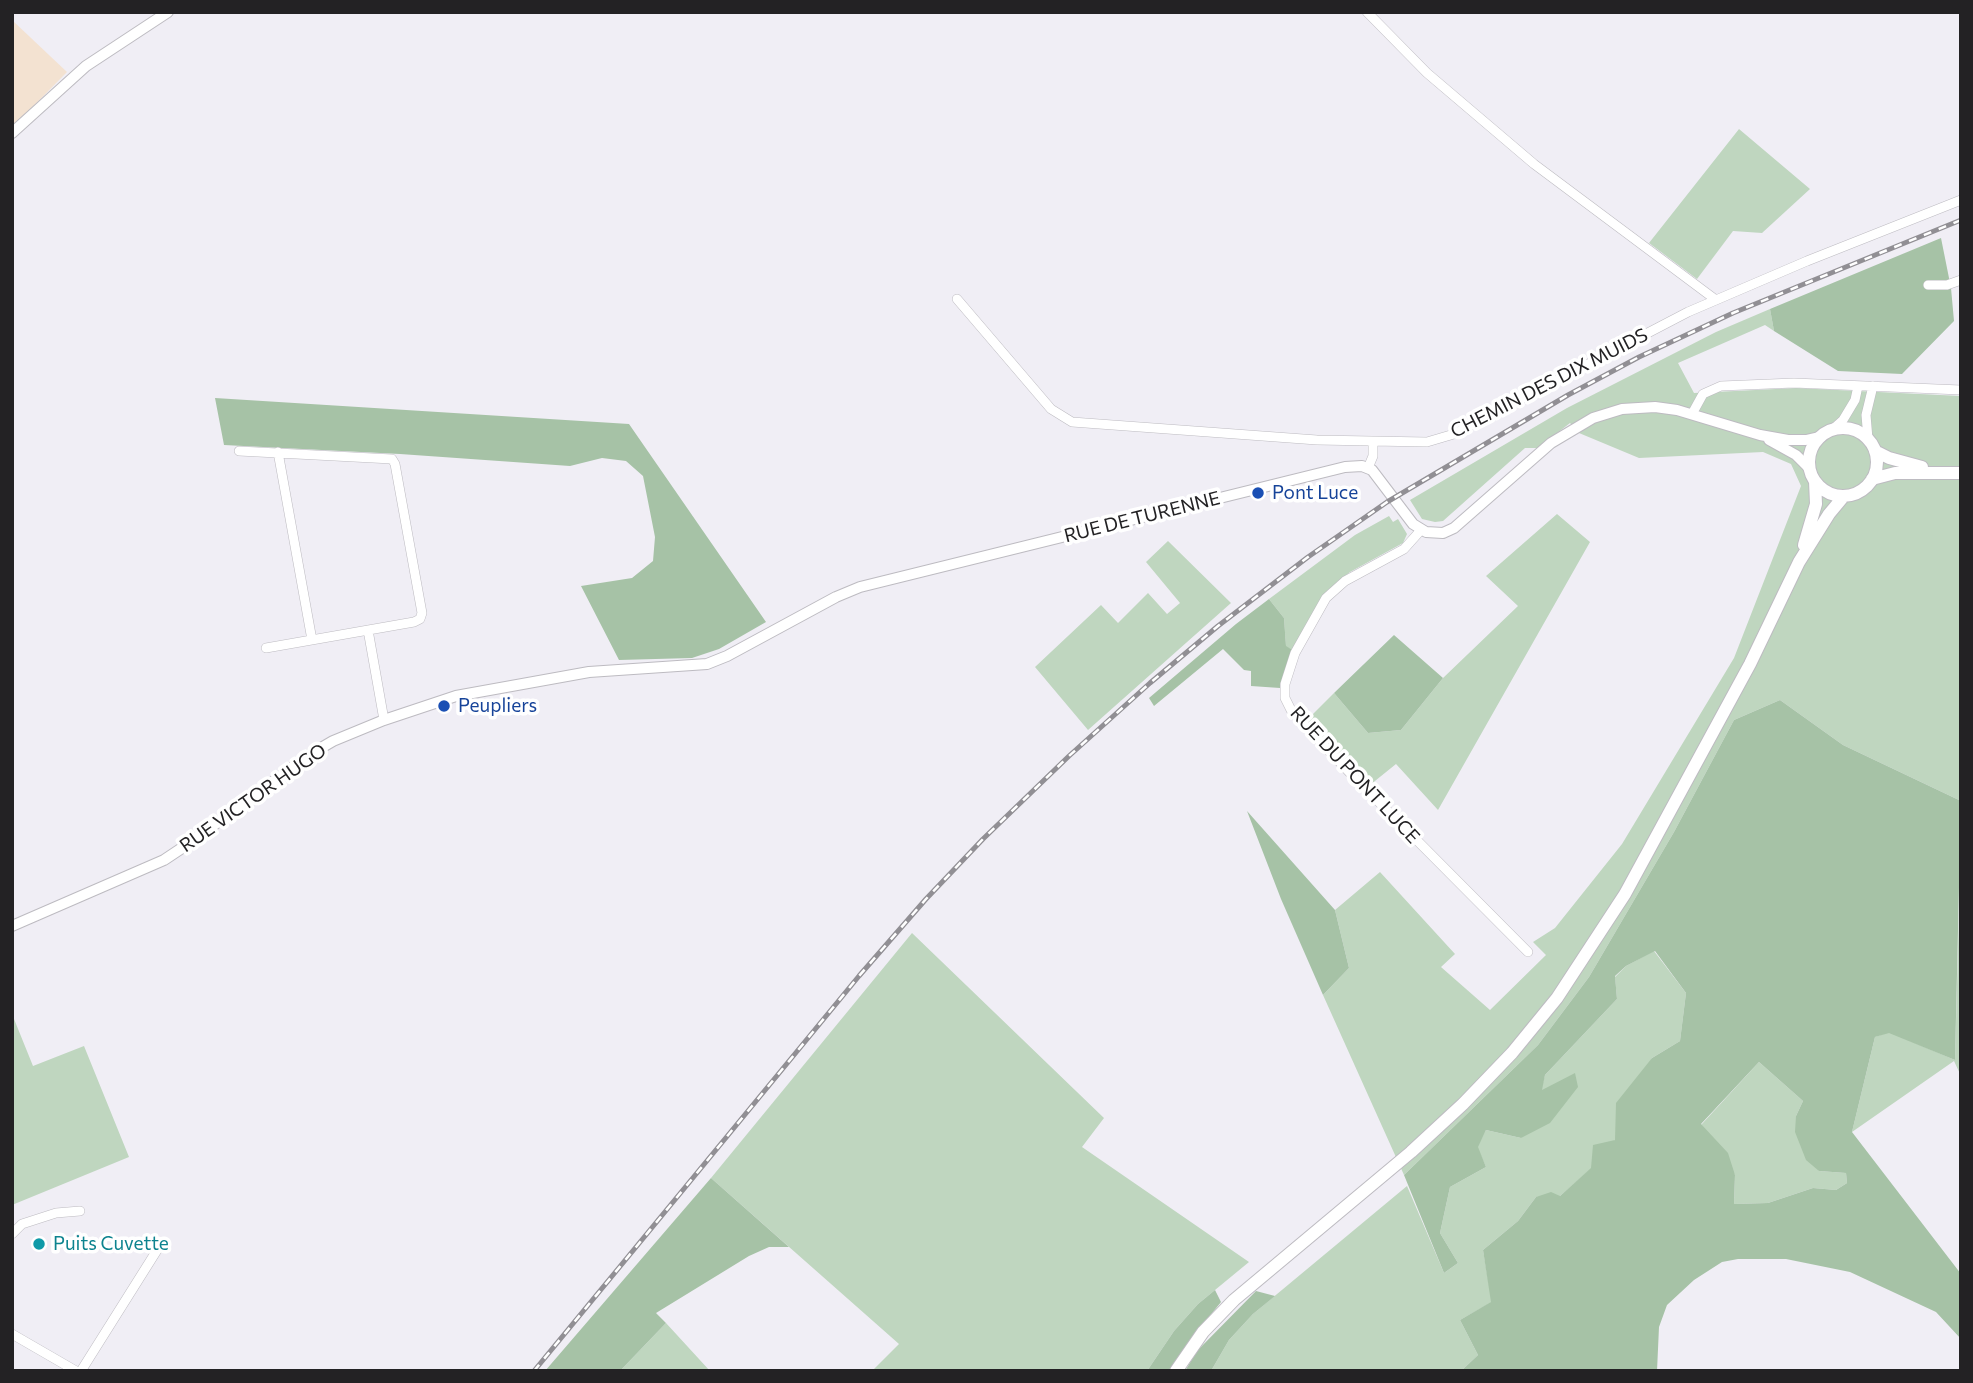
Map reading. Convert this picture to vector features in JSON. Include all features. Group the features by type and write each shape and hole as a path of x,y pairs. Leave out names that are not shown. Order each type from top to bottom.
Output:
{"main road":[{"path":"1871,445 1877,465 1872,479 1862,490 1844,496 1825,491 1815,481 1809,468 1810,454 1819,437 1833,429 1852,429 1896,461 1940,471"},
{"path":"1872,479 1895,472 1961,473"},
{"path":"1799,562 1816,504 1815,481"},
{"path":"1176,1371 1203,1332 1234,1300 1444,1122 1500,1067 1546,1012 1583,962 1630,887 1750,664 1799,562 1825,520 1844,496"}],"street":[{"path":"12,133 79,71 168,12"},
{"path":"1367,12 1427,73 1534,163 1716,300"},
{"name":"CHEMIN DES DIX MUIDS","path":"957,299 1051,410 1066,420 1083,424 1193,433 1420,442 1448,437 1679,316 1961,200"},
{"path":"1928,285 1947,285 1961,280"},
{"path":"1692,414 1703,394 1721,386 1788,383 1961,390"},
{"path":"1833,429 1851,408 1857,397 1858,386"},
{"path":"1871,445 1866,415 1873,386"},
{"path":"1373,442 1373,457 1368,468 1379,477 1410,521 1421,530 1436,533 1454,528 1542,450 1593,418 1614,411 1662,407 1760,435 1801,440 1819,437"},
{"path":"1760,435 1790,451 1809,468"},
{"path":"239,451 389,458 394,461 422,613 420,619 414,622 266,648"},
{"path":"278,452 312,640"},
{"name":"RUE DE TURENNE","path":"624,669 692,666 720,660 836,597 878,582 1332,470 1351,466 1368,468"},
{"name":"RUE DU PONT LUCE","path":"1421,530 1409,545 1345,581 1326,598 1295,653 1285,684 1285,698 1292,712 1330,752 1528,952"},
{"path":"368,630 384,720"},
{"name":"RUE VICTOR HUGO","path":"12,926 164,860 317,750 341,737 465,694 569,675 624,669"},
{"path":"12,1234 18,1227 37,1219 61,1212 79,1212"},
{"path":"12,1335 78,1371 159,1247"}],"shaded area":[{"path":"12,20 67,72 12,128"}],"green space":[{"path":"1739,129 1810,189 1762,233 1733,231 1697,279 1649,243"},
{"path":"1941,238 1951,288 1954,321 1902,374 1838,371 1774,331 1770,309"},
{"path":"1770,309 1774,331 1765,325 1678,363 1694,393 1796,388 1961,396 1961,801 1843,745 1780,700 1734,720 1674,832 1589,977 1538,1045 1404,1175 1323,995 1349,968 1335,910 1380,872 1455,954 1441,967 1490,1010 1546,955 1533,942 1555,928 1622,844 1734,658 1801,486 1791,464 1763,452 1639,458 1579,433 1570,423 1538,448 1525,448 1443,521 1422,519 1410,500 1567,408 1716,332"},
{"path":"215,398 629,424 766,622 719,649 692,658 619,660 581,586 632,578 653,561 655,537 643,476 626,461 602,458 570,466 224,445"},
{"path":"1557,514 1590,542 1438,810 1396,764 1370,785 1307,720 1334,693 1368,733 1401,730 1443,678 1518,606 1486,576"},
{"path":"1389,516 1393,522 1398,519 1407,534 1403,543 1350,572 1327,591 1294,651 1286,647 1284,618 1269,599 1355,535"},
{"path":"1168,541 1231,603 1088,730 1035,667 1101,605 1118,623 1148,593 1167,614 1180,603 1146,562"},
{"path":"1269,599 1284,618 1286,646 1294,651 1280,688 1251,686 1251,671 1244,670 1223,649 1154,706 1149,698"},
{"path":"1394,635 1443,678 1401,730 1368,733 1334,693"},
{"path":"1780,700 1843,745 1961,801 1955,1060 1889,1033 1875,1037 1852,1132 1961,1274 1961,1339 1936,1312 1850,1272 1786,1259 1738,1259 1722,1262 1694,1280 1667,1305 1659,1327 1657,1371 1461,1371 1478,1355 1460,1320 1491,1302 1483,1250 1518,1221 1536,1197 1551,1192 1560,1196 1591,1168 1593,1145 1615,1140 1616,1103 1652,1058 1680,1041 1686,993 1655,951 1626,966 1615,976 1617,999 1545,1075 1542,1090 1575,1073 1578,1087 1550,1123 1521,1138 1486,1130 1478,1147 1486,1167 1450,1187 1440,1233 1458,1263 1444,1273 1404,1175 1538,1045 1589,977 1674,832 1734,720","holes":["1759,1062 1803,1101 1796,1116 1795,1132 1806,1160 1819,1171 1846,1173 1847,1183 1836,1190 1813,1188 1768,1203 1734,1204 1735,1175 1728,1153 1701,1124"]},
{"path":"1247,811 1335,910 1349,968 1323,995 1281,899"},
{"path":"1961,835 1961,1076 1954,1061 1852,1132 1875,1037 1889,1032 1955,1060"},
{"path":"912,933 1104,1118 1082,1147 1249,1262 1198,1304 1174,1331 1147,1371 872,1371 899,1344 711,1178"},
{"path":"1654,951 1686,993 1680,1041 1652,1058 1615,1140 1592,1168 1560,1196 1536,1197 1518,1221 1483,1250 1492,1302 1460,1320 1478,1355 1461,1371 1211,1371 1229,1340 1253,1314 1407,1186 1444,1273 1458,1263 1440,1233 1450,1187 1486,1167 1477,1147 1486,1130 1521,1138 1545,1075 1617,999 1615,977 1626,966"},
{"path":"12,1014 33,1066 84,1046 129,1157 12,1205"},
{"path":"1759,1062 1803,1101 1796,1116 1819,1171 1846,1173 1847,1183 1836,1190 1813,1188 1768,1203 1734,1204 1735,1175 1701,1125"},
{"path":"711,1178 789,1247 769,1247 749,1256 656,1313 666,1323 620,1371 545,1371"},
{"path":"1215,1290 1221,1302 1187,1344 1170,1371 1147,1371 1174,1331 1198,1304"},
{"path":"1256,1291 1275,1296 1253,1314 1229,1340 1211,1371 1185,1371 1197,1351"},
{"path":"666,1323 710,1371 620,1371"}],"railway":[{"path":"534,1371 859,976 926,899 983,839 1069,756 1218,626 1308,557 1387,502 1568,395 1639,357 1733,313 1961,220"}],"place":[{"name":"Pont Luce","path":"1258,493"},
{"name":"Peupliers","path":"444,706"},
{"name":"Puits Cuvette","path":"39,1244"}]}
